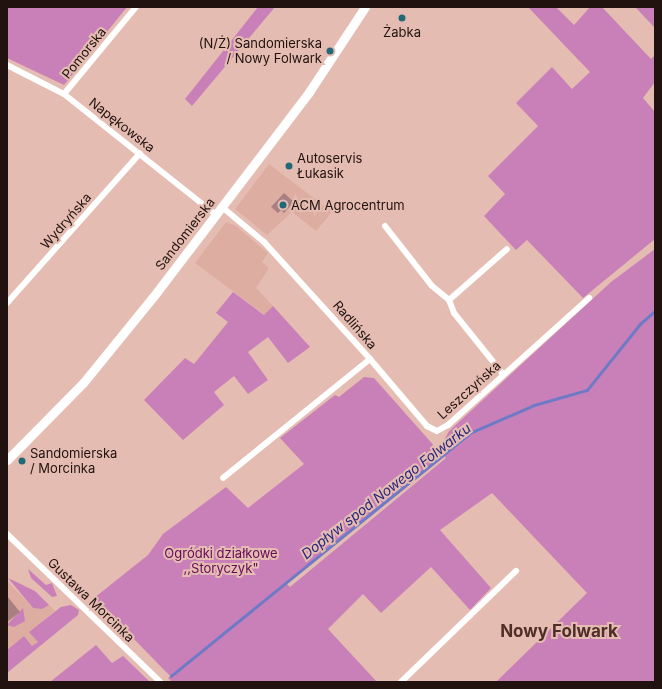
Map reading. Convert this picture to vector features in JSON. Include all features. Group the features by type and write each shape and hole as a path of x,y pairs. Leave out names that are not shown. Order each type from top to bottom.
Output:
{"street":[{"name":"Pomorska","path":"64,94 136,7"},
{"name":"Sandomierska","path":"7,460 99,364 216,215 309,92 365,7"},
{"name":"Napękowska","path":"7,65 64,94 216,215"},
{"name":"Wydryńska","path":"7,303 140,153"},
{"name":"Radlińska","path":"222,207 264,242 370,359 299,413 223,478"},
{"path":"385,226 432,286 449,300 454,313 503,374"},
{"path":"449,300 506,249"},
{"name":"Leszczyńska","path":"370,359 427,426 437,431 448,425 589,298"},
{"name":"Gustawa Morcinka","path":"7,534 160,682"},
{"path":"401,682 516,571"}],"shaded area":[{"path":"269,164 332,212 316,231 292,212 267,235 235,209"},
{"path":"226,222 236,226 268,253 262,262 269,268 256,288 273,306 265,315 195,263"},
{"path":"7,581 33,608 49,605 55,611 30,632 38,642 32,646 24,636 7,650"}],"green space":[{"path":"7,7 127,7 64,85 7,58"},
{"path":"258,7 275,7 192,106 185,99"},
{"path":"528,7 556,7 574,25 590,7 602,7 651,59 655,55 655,82 643,98 655,112 655,239 583,298 527,240 516,250 484,216 505,194 488,176 538,126 516,103 552,67 572,89 590,72"},
{"path":"655,7 655,28 636,8"},
{"name":"Ogródki działkowe ,,Storyczyk\"","path":"655,249 655,682 496,682 587,593 492,493 440,530 491,588 470,610 431,567 381,613 363,594 328,629 377,682 172,682 168,678 198,654 170,676 94,598 148,555 163,534 226,487 248,508 304,464 280,438 335,395 339,397 364,377 374,378 444,457 286,583 290,587 446,458 439,450 449,431 611,282"},
{"path":"233,292 264,315 273,306 310,347 288,363 268,337 248,352 268,380 248,394 234,376 214,392 224,405 183,440 144,400 185,358 194,364 228,322 216,313"},
{"path":"28,569 46,585 52,583 57,596 52,597 31,578"},
{"path":"8,578 35,591 49,605 42,609 33,608"},
{"path":"71,605 79,610 78,615 7,673 7,650 24,636 32,646 38,642 29,632 61,607"},
{"path":"23,608 25,621 14,627 7,625"},
{"path":"96,645 112,663 123,656 150,682 50,682"}],"building":[{"name":"ACM Agrocentrum","path":"284,193 294,202 284,213 281,210 278,213 271,207"},
{"path":"7,596 20,612 7,622"}],"waterway":[{"name":"Dopływ spod Nowego Folwarku","path":"171,676 470,433 534,405 587,390 640,324 655,311"}],"place":[{"name":"Żabka","path":"402,18"},
{"name":"(N/Ż) Sandomierska / Nowy Folwark","path":"330,51"},
{"name":"Autoservis Łukasik","path":"289,166"},
{"name":"ACM Agrocentrum","path":"283,205"},
{"name":"Sandomierska / Morcinka","path":"22,461"}],"district":[{"name":"Nowy Folwark","path":"559,632"}]}
